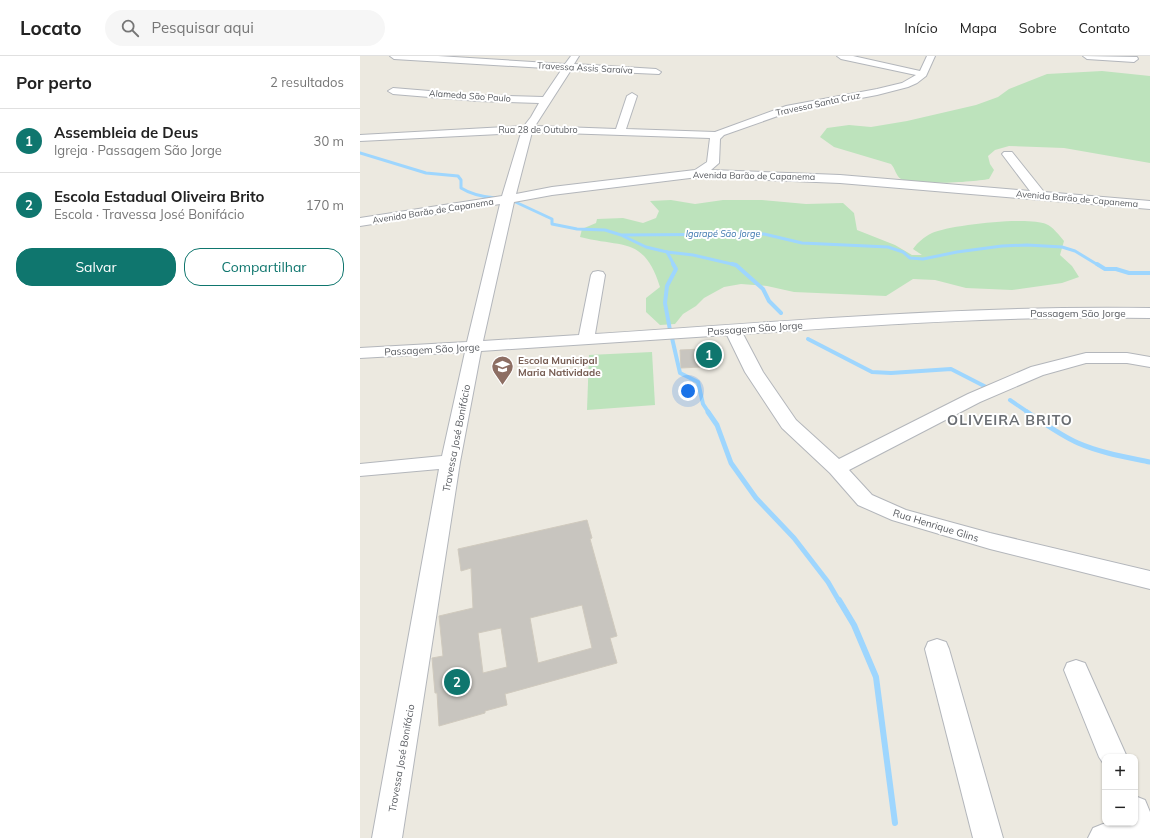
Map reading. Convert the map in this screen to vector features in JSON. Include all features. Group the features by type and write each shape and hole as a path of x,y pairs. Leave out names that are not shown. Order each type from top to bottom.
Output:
{"street":[{"name":"Travessa Assis Saraíva","path":"394,56 571,62 656,72"},
{"path":"841,56 923,74 931,56"},
{"path":"1087,56 1134,59"},
{"name":"Travessa José Bonifácio","path":"387,838 450,462 474,347 508,199 527,129 536,118 571,62"},
{"name":"Travessa Santa Cruz","path":"717,135 784,110 900,86 914,81 923,74"},
{"name":"Alameda São Paulo","path":"393,91 478,98 546,100"},
{"path":"620,132 632,96"},
{"name":"Rua 28 de Outubro","path":"360,138 527,129 717,135"},
{"path":"698,173 711,165 714,161 714,139 717,135"},
{"path":"1008,154 1040,196"},
{"name":"Avenida Barão de Capanema","path":"360,222 552,191 698,173 840,179 1150,205"},
{"path":"586,340 598,275"},
{"name":"Passagem São Jorge","path":"360,353 968,315 1052,312 1150,313"},
{"name":"Rua Henrique Glins","path":"732,329 754,372 789,424 837,468 865,500 899,515 990,541 1150,580"},
{"path":"837,468 974,398 1037,371 1086,358 1127,358 1150,362"},
{"path":"360,470 450,462"},
{"path":"937,649 988,838"},
{"path":"1076,670 1112,754"},
{"path":"1103,838 1143,826"}],"green space":[{"path":"1102,71 1150,76 1150,163 1064,148 1009,146 995,150 988,156 990,164 994,170 989,179 958,182 918,182 901,179 891,164 834,147 820,137 827,128 849,125 871,127 907,121 976,105 998,97 1009,89 1047,74"},
{"path":"671,200 695,204 723,200 762,200 806,204 843,203 854,213 857,230 895,245 912,255 922,255 913,249 926,236 941,230 989,222 1037,222 1051,227 1064,241 1060,255 1072,266 1079,277 1062,283 1012,290 966,288 935,280 913,279 886,296 794,292 767,286 741,284 724,287 704,298 696,306 683,314 675,324 660,325 646,312 646,298 660,287 654,271 647,259 630,247 580,237 582,229 596,223 597,219 623,218 643,223 656,218 659,211 650,201"},
{"path":"652,352 655,405 587,410 589,355"}],"building":[{"path":"722,348 723,360 701,361 701,367 681,368 680,350"},
{"path":"587,520 592,538 590,539 617,636 610,638 617,663 505,694 507,705 439,726 437,693 435,693 432,658 443,656 439,616 473,608 471,568 461,571 458,549","holes":["582,605 592,648 538,663 530,618","501,628 507,667 483,673 478,633"]}],"waterway":[{"name":"Igarapé São Jorge","path":"360,153 426,173 458,176 461,180 461,188 478,195 496,198"},
{"name":"Igarapé São Jorge","path":"509,199 552,219 552,224 577,229 605,230 621,235 764,234 802,243 888,247 903,252 910,258 923,259 957,252 1002,246 1027,245 1062,247 1075,251 1098,265"},
{"path":"623,236 646,247 667,252"},
{"path":"667,252 693,255 736,265"},
{"path":"667,252 674,265"},
{"path":"670,330 665,303 667,286 676,269 673,264"},
{"path":"732,264 736,265"},
{"name":"Igarapé São Jorge","path":"1097,264 1105,269 1116,269 1129,273 1150,273"},
{"path":"736,265 763,289 769,301 781,313"},
{"path":"672,338 680,373 698,382 703,404 709,413"},
{"path":"808,339 872,372 891,373 951,369 990,389"},
{"path":"1010,400 1029,413"},
{"path":"708,412 717,425 731,463 756,498 794,538 828,582 839,601"},
{"path":"1027,412 1058,433 1078,443 1105,452 1150,462"},
{"path":"839,600 854,625 876,677 895,823"}],"place":[{"name":"Assembleia de Deus","path":"709,355"},
{"name":"Escola Municipal Maria Natividade","path":"503,386"},
{"name":"Escola Estadual Oliveira Brito","path":"457,682"}],"district":[{"name":"OLIVEIRA BRITO","path":"1010,420"}]}
